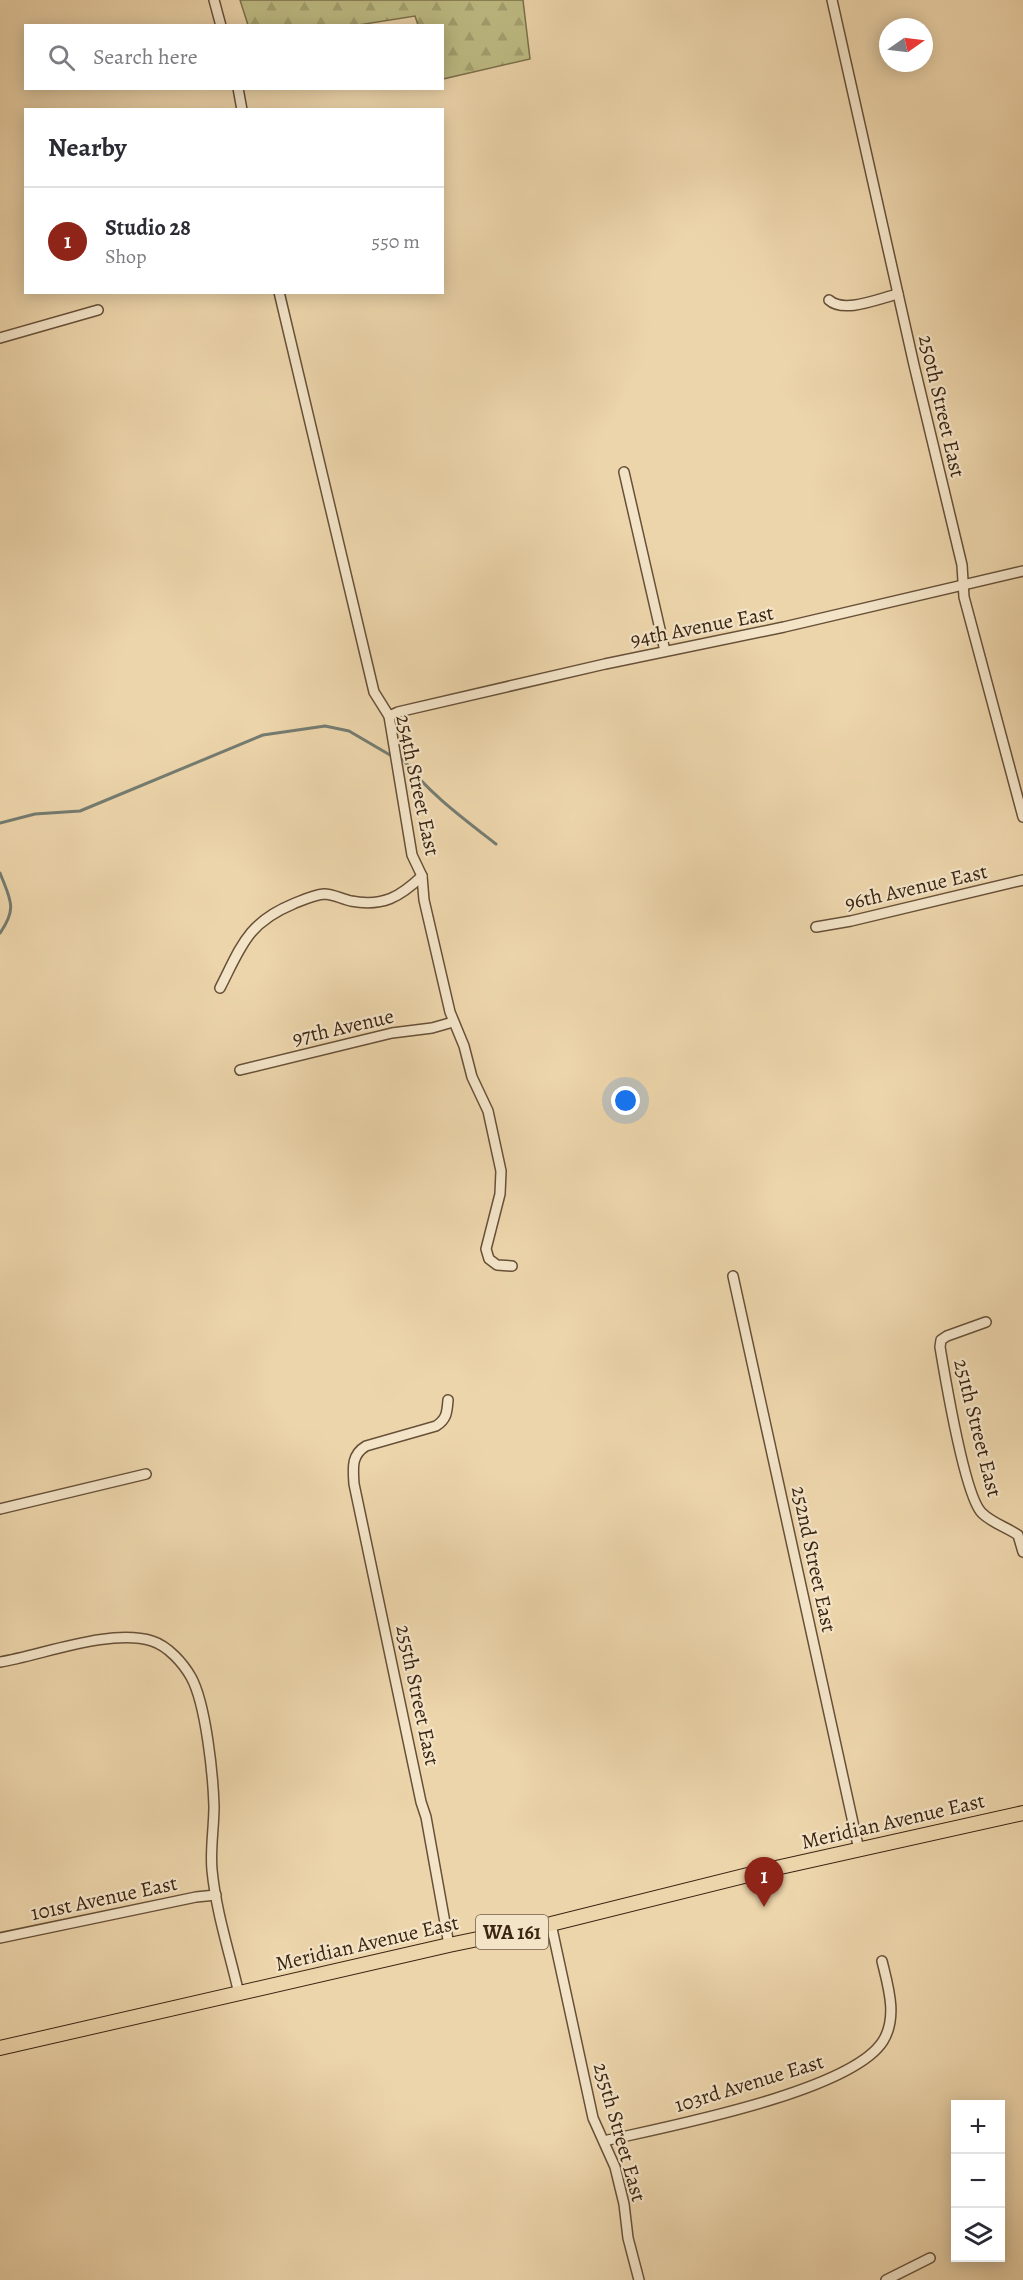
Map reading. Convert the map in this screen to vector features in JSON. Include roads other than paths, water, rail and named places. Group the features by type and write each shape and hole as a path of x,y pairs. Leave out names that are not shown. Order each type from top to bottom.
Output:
{"main road":[{"name":"Meridian Avenue East","path":"0,2048 449,1945 551,1924 1023,1813"}],"street":[{"path":"214,0 220,24"},
{"name":"250th Street East","path":"832,0 962,565 964,597 1023,818"},
{"path":"238,90 242,108"},
{"name":"254th Street East","path":"279,294 374,692 389,716 412,855 422,876 424,900 446,1000 464,1046 472,1077 488,1111 501,1171 500,1194 486,1249 489,1260 497,1265 512,1266"},
{"path":"830,300 838,306 847,306 898,294"},
{"path":"0,338 98,310"},
{"path":"624,472 665,651"},
{"name":"94th Avenue East","path":"389,716 398,712 665,651 784,627 1023,571"},
{"path":"220,988 244,942 263,919 282,909 320,895 327,894 369,903 379,901 403,894 422,876"},
{"name":"96th Avenue East","path":"816,927 861,919 1023,880"},
{"name":"97th Avenue","path":"240,1070 392,1033 432,1029 453,1022"},
{"name":"252nd Street East","path":"732,1276 860,1850"},
{"name":"251th Street East","path":"986,1322 947,1336 941,1340 940,1347 962,1454 976,1507 990,1519 1018,1535 1023,1552"},
{"name":"255th Street East","path":"448,1400 445,1418 436,1426 366,1446 357,1453 353,1462 354,1484 426,1817 449,1945"},
{"path":"0,1509 146,1474"},
{"path":"0,1662 89,1642 126,1638 152,1641 168,1650 192,1678 210,1756 214,1808 212,1870 239,1994"},
{"name":"101st Avenue East","path":"0,1938 196,1897 216,1895"},
{"name":"255th Street East","path":"551,1924 593,2118 615,2167 624,2204 628,2238 639,2280"},
{"name":"103rd Avenue East","path":"604,2141 699,2119 810,2087 850,2069 885,2039 891,2011 882,1961"},
{"path":"886,2280 930,2258"}],"waterway":[{"path":"0,823 35,814 80,811 263,735 325,726 349,731 390,755"},
{"path":"403,759 435,794 496,844"},
{"path":"0,873 11,910 0,933"}],"place":[{"name":"Studio 28","path":"764,1907"}]}
